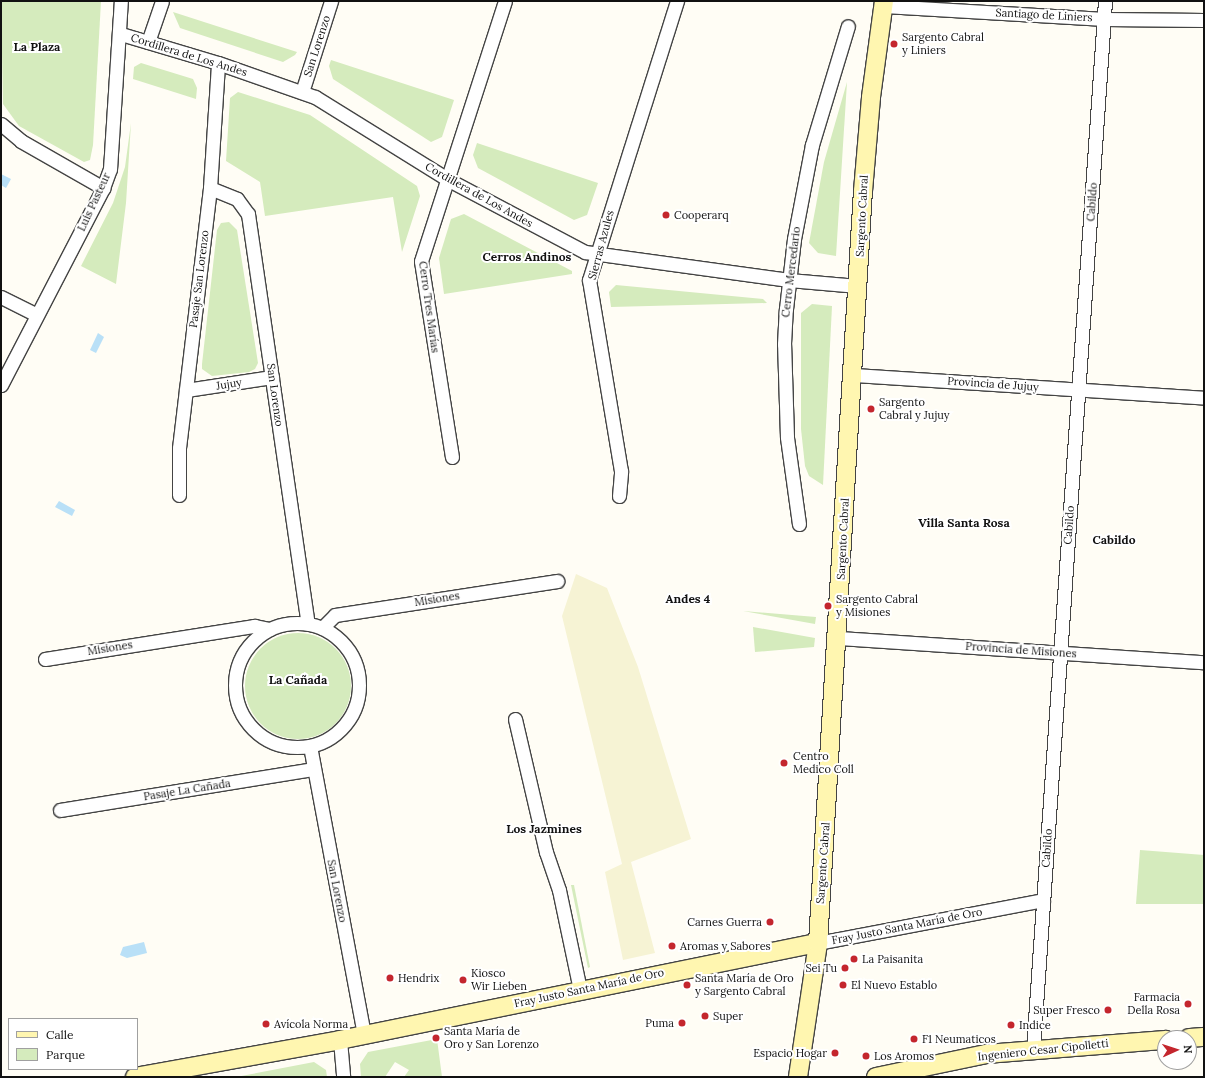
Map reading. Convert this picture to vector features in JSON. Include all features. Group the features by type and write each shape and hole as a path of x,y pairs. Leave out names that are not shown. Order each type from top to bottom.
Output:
{"main road":[{"name":"Sargento Cabral","path":"798,1077 818,943 871,97 884,4"},
{"name":"Fray Justo Santa María de Oro","path":"135,1077 340,1040 580,990 818,943"},
{"name":"Ingeniero Cesar Cipolletti","path":"876,1077 986,1054 1033,1049 1157,1041"}],"street":[{"name":"Luis Pasteur","path":"1,385 103,188 110,169 121,1"},
{"path":"148,42 162,1"},
{"name":"San Lorenzo","path":"302,92 332,1"},
{"name":"Cerro Tres Marías","path":"452,456 421,261 505,1"},
{"name":"Sierras Azules","path":"619,496 621,471 589,280 677,1"},
{"name":"Cabildo","path":"1033,1049 1105,19 1105,1"},
{"name":"Santiago de Liniers","path":"884,4 1105,19 1204,20"},
{"name":"Cerro Mercedario","path":"799,524 792,480 784,400 784,344 789,280 794,239 812,145 848,26"},
{"name":"Cordillera de Los Andes","path":"120,34 218,63 302,92 447,180 573,247 596,254 789,280 858,286"},
{"name":"Pasaje San Lorenzo","path":"179,495 179,448 210,188 218,63"},
{"path":"1,124 21,141 103,188"},
{"name":"San Lorenzo","path":"210,188 237,199 248,214 308,624"},
{"path":"1,297 37,315"},
{"name":"Provincia de Jujuy","path":"853,375 1204,398"},
{"name":"Jujuy","path":"186,390 272,377"},
{"name":"Misiones","path":"322,628 335,615 557,581"},
{"path":"288,624 308,624 322,628 345,645 358,670 358,692 353,712 345,724 335,734 310,746 288,746 267,739 245,719 239,705 236,683 240,661 247,648 270,629 288,624"},
{"name":"Misiones","path":"44,659 254,626 270,629"},
{"name":"Provincia de Misiones","path":"838,638 1204,662"},
{"path":"514,719 546,852 559,890 580,990"},
{"name":"San Lorenzo","path":"310,746 364,1035"},
{"name":"Pasaje La Cañada","path":"60,810 314,769"},
{"name":"Fray Justo Santa María de Oro","path":"818,943 1043,900"},
{"path":"340,1040 343,1077"}],"shaded area":[{"path":"576,574 607,588 638,667 691,839 631,862 655,953 623,960 605,872 622,864 562,616"}],"green space":[{"path":"1,1 101,1 93,145 90,160 84,162 19,126 3,104"},
{"path":"173,12 297,52 295,55 283,62 180,28"},
{"path":"331,60 454,100 442,137 431,142 333,79 329,66"},
{"path":"141,63 193,79 197,88 196,99 133,79 134,67"},
{"path":"847,82 836,256 818,253 809,243 824,162"},
{"path":"238,92 310,115 417,186 420,196 402,252 393,197 265,216 260,182 226,161 230,98"},
{"path":"131,123 126,203 116,284 81,266 113,203 125,167"},
{"path":"477,143 598,183 587,215 574,220 478,168 473,155"},
{"path":"464,214 572,271 572,274 444,294 439,258 451,219"},
{"path":"229,222 237,230 258,363 255,369 249,372 212,376 202,369 202,364 217,230 221,223"},
{"path":"616,285 763,299 767,303 611,307 609,292"},
{"path":"812,304 832,306 823,485 809,476 805,466 801,429 801,313"},
{"path":"743,611 816,617 815,624"},
{"path":"753,627 815,638 814,647 755,652"},
{"path":"298,633 318,637 335,649 347,666 351,686 347,706 335,723 318,735 298,739 278,735 261,723 249,706 245,686 249,666 261,649 278,637"},
{"path":"1140,850 1204,855 1204,904 1136,904"},
{"path":"571,885 574,885 590,967 588,968"},
{"path":"437,1039 442,1077 404,1077 409,1070 395,1062 385,1077 361,1077 360,1064 368,1052"},
{"path":"314,1062 326,1070 327,1077 236,1077"}],"water":[{"path":"1,174 11,179 6,188 1,185"},
{"path":"98,333 104,337 96,353 90,350"},
{"path":"59,501 75,510 72,516 55,507"},
{"path":"144,942 147,953 127,958 120,955 123,947"}],"place":[{"name":"Sargento Cabral y Liniers","path":"894,44"},
{"name":"Cooperarq","path":"666,215"},
{"name":"Sargento Cabral y Jujuy","path":"871,409"},
{"name":"Sargento Cabral y Misiones","path":"828,606"},
{"name":"Centro Medico Coll","path":"784,763"},
{"name":"Carnes Guerra","path":"770,922"},
{"name":"Aromas y Sabores","path":"672,946"},
{"name":"La Paisanita","path":"854,959"},
{"name":"Sei Tu","path":"845,968"},
{"name":"Hendrix","path":"390,978"},
{"name":"Kiosco Wir Lieben","path":"463,980"},
{"name":"Santa María de Oro y Sargento Cabral","path":"687,985"},
{"name":"El Nuevo Establo","path":"843,985"},
{"name":"Farmacia Della Rosa","path":"1188,1004"},
{"name":"Super Fresco","path":"1108,1010"},
{"name":"Super","path":"705,1016"},
{"name":"Puma","path":"682,1023"},
{"name":"Avícola Norma","path":"266,1024"},
{"name":"Indice","path":"1011,1025"},
{"name":"Santa María de Oro y San Lorenzo","path":"436,1038"},
{"name":"F1 Neumaticos","path":"914,1039"},
{"name":"Espacio Hogar","path":"835,1053"},
{"name":"Los Aromos","path":"866,1056"}],"district":[{"name":"La Plaza","path":"37,47"},
{"name":"Cerros Andinos","path":"527,257"},
{"name":"Villa Santa Rosa","path":"964,523"},
{"name":"Cabildo","path":"1114,540"},
{"name":"Andes 4","path":"688,599"},
{"name":"La Cañada","path":"298,680"},
{"name":"Los Jazmines","path":"544,829"}]}
